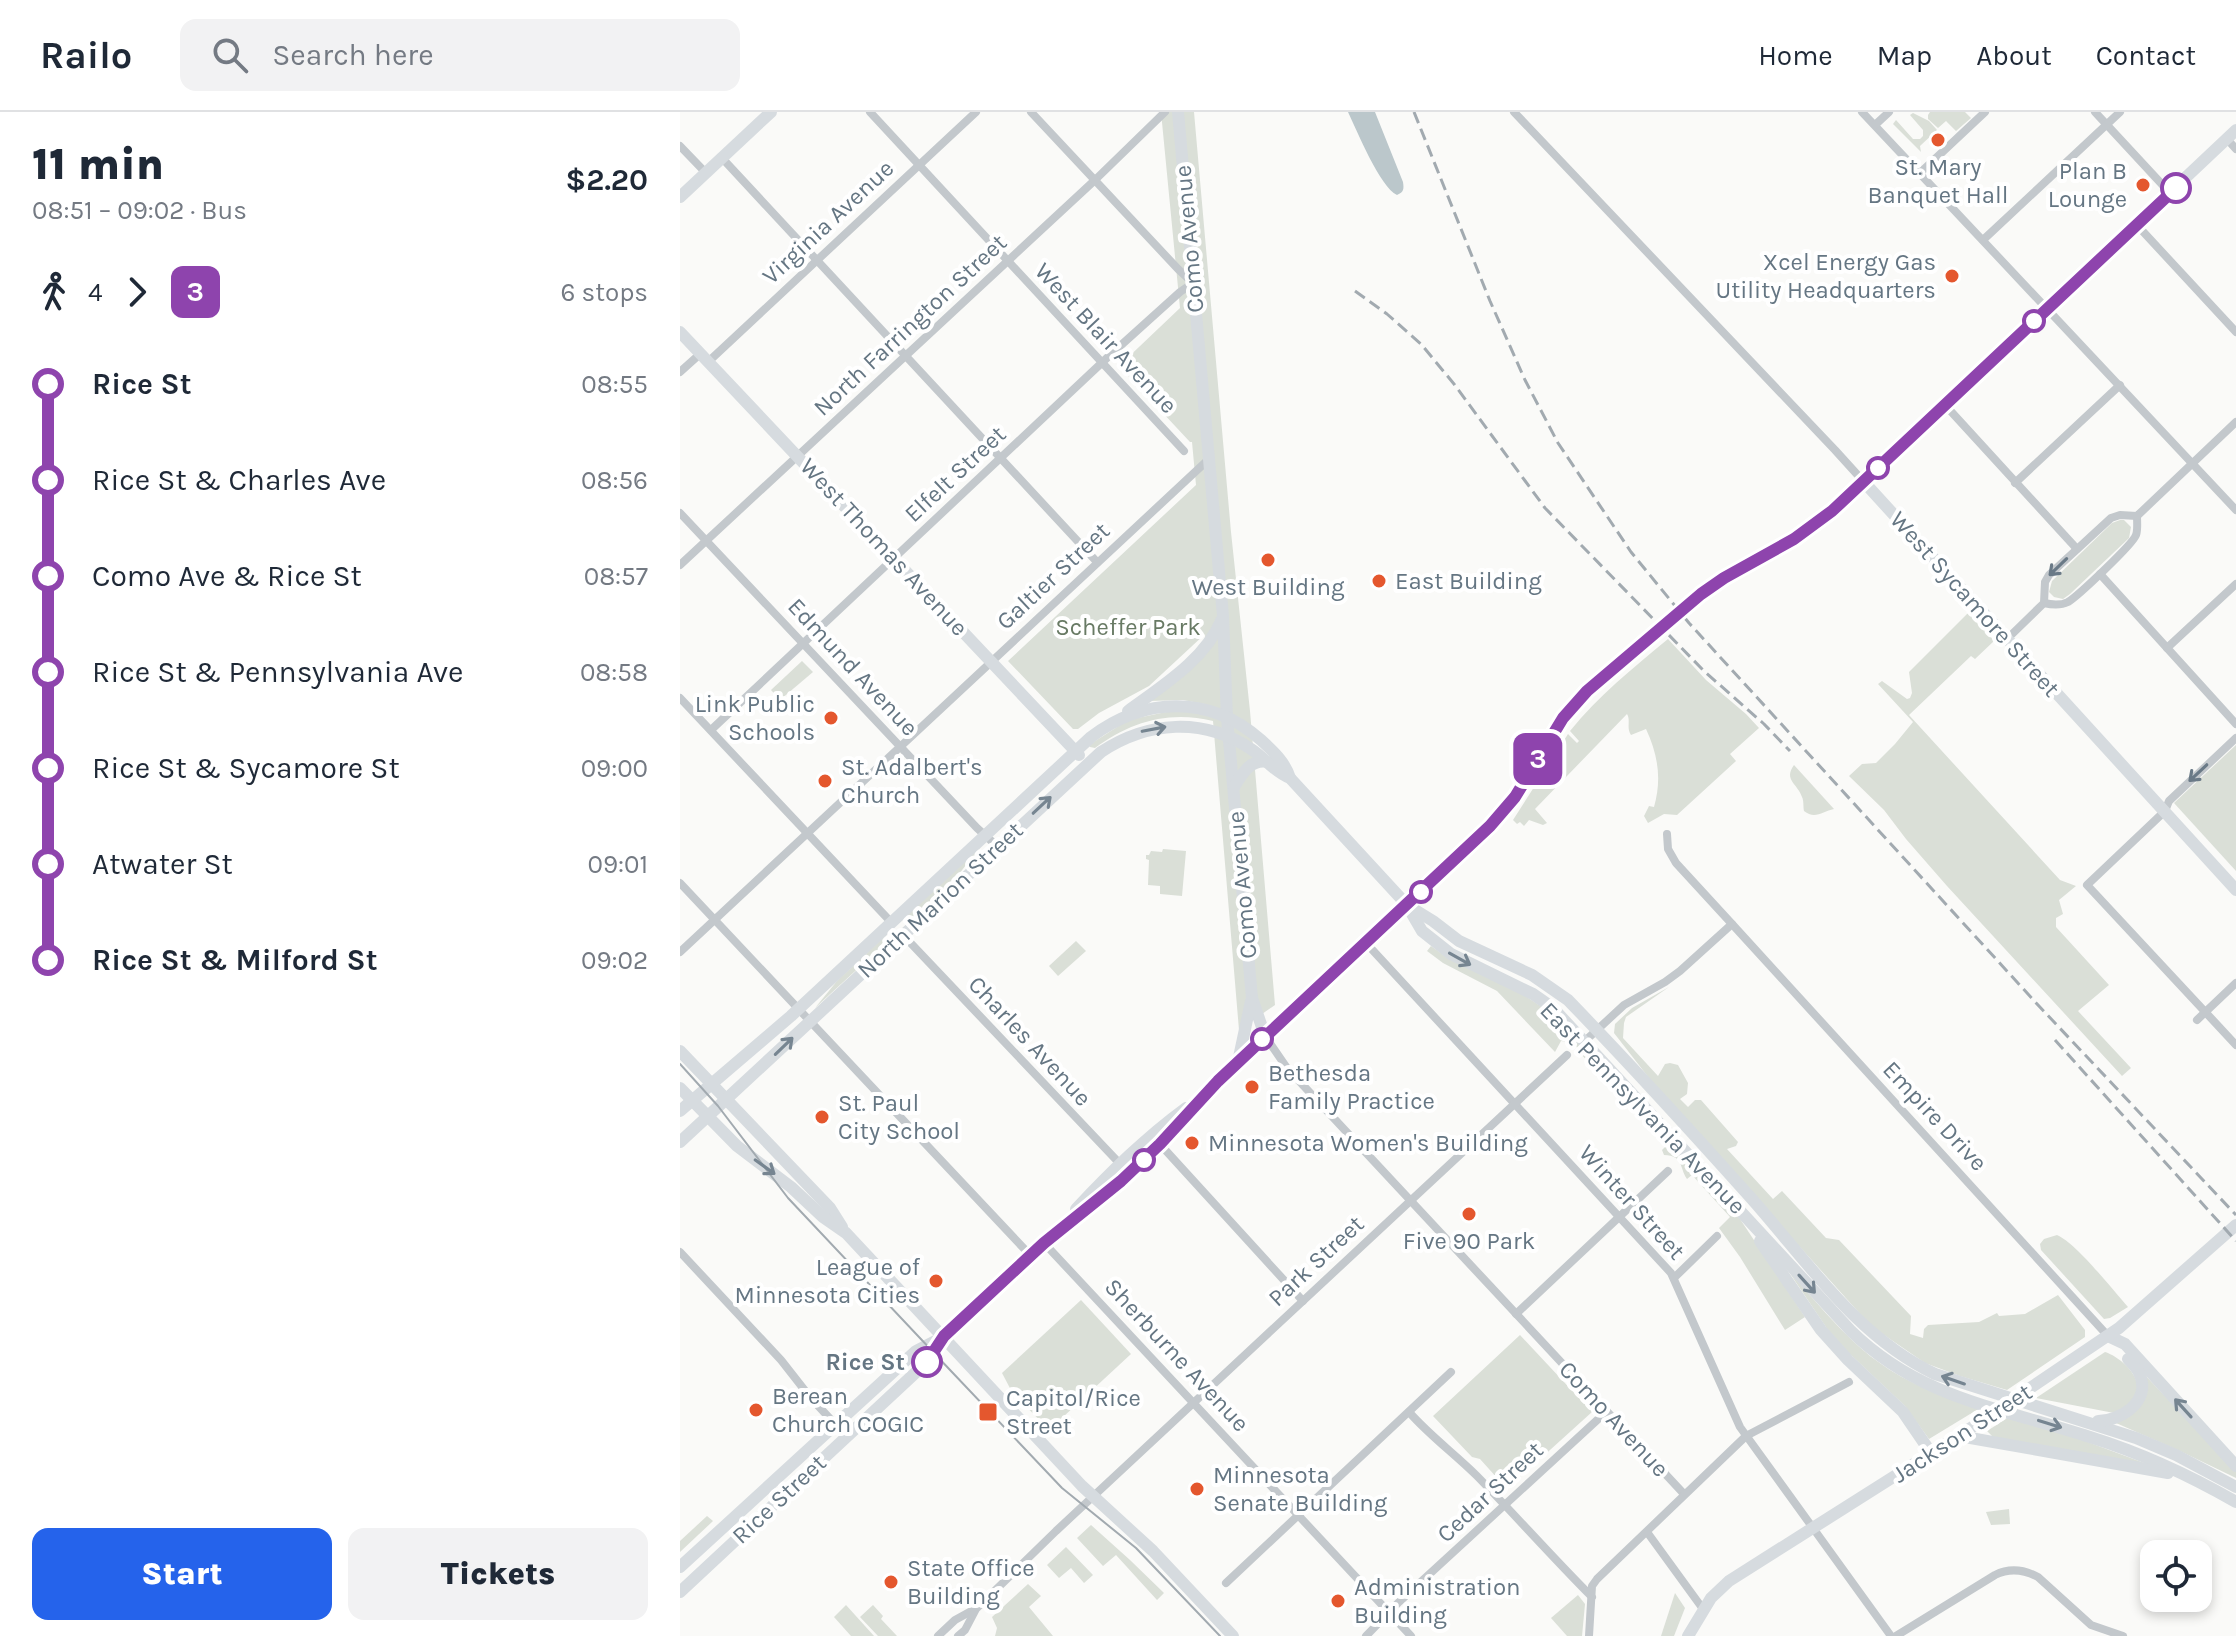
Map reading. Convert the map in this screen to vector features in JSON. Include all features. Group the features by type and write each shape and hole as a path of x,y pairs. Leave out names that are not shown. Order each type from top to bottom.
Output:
{"main road":[{"path":"680,197 771,112"},
{"name":"Como Avenue","path":"1178,112 1223,616 1227,718 1252,998 1265,1036"},
{"name":"Rice Street","path":"680,1592 927,1362 944,1336 1498,818 1515,797 1563,718 1587,691 1724,578 1815,525 1946,406 2231,135"},
{"name":"West Thomas Avenue","path":"680,332 1086,764"},
{"name":"West Sycamore Street","path":"1864,482 2236,890"},
{"path":"1118,719 1161,688 1203,649 1217,631 1223,616"},
{"name":"North Marion Street","path":"680,1111 799,1009 1075,751 1118,719 1147,709 1173,706 1198,708 1248,729 1286,766 1290,778"},
{"name":"North Marion Street","path":"680,1142 1086,764 1120,740 1157,728 1195,727 1215,731 1249,747 1279,774 1290,778"},
{"path":"1234,787 1252,764 1268,762"},
{"path":"1290,778 1407,905"},
{"name":"East Pennsylvania Avenue","path":"1407,905 1468,946 1546,983 1568,1000 1751,1197 1860,1323 1883,1343 1935,1374 2081,1419 2156,1447 2236,1487"},
{"name":"East Pennsylvania Avenue","path":"1407,905 1422,931 1438,945 1461,960 1533,994 1553,1008 1851,1331 1874,1352 1911,1378 1953,1396 2130,1450 2236,1502"},
{"path":"1238,1062 1252,998"},
{"path":"680,1051 830,1208 846,1233 1092,1497 1153,1551 1233,1636"},
{"path":"680,1088 737,1146 846,1233"},
{"path":"1736,1205 1821,1330 1903,1412 1931,1453"},
{"name":"Jackson Street","path":"1688,1636 1711,1598 1729,1581 1959,1436 2108,1336 2236,1225"},
{"name":"Rice Street","path":"680,1567 916,1351 944,1336"},
{"path":"2081,1419 2112,1420 2137,1402 2142,1390 2140,1373 2108,1336"},
{"path":"2108,1336 2125,1344 2236,1466"},
{"path":"1959,1436 2189,1477"}],"street":[{"name":"West Blair Avenue","path":"870,112 1184,451"},
{"name":"Virginia Avenue","path":"680,372 704,358 817,260 976,112"},
{"path":"1031,112 1193,283"},
{"name":"North Farrington Street","path":"680,565 1165,112"},
{"name":"West Sycamore Street","path":"1514,112 1864,482"},
{"path":"1862,112 2236,510"},
{"path":"1875,125 1889,112"},
{"path":"1920,173 1985,112"},
{"path":"2095,112 2170,193"},
{"path":"1983,240 2120,112"},
{"path":"2231,135 2236,149"},
{"path":"680,146 706,173"},
{"path":"722,158 1097,562"},
{"path":"2136,224 2236,332"},
{"name":"Elfelt Street","path":"711,730 1102,363 1193,283"},
{"path":"2015,483 2120,385"},
{"path":"1946,406 2077,549"},
{"path":"2044,603 2056,605 2070,601 2100,574 2133,542 2137,534 2137,516 2236,422"},
{"name":"Galtier Street","path":"680,952 1209,459"},
{"name":"Edmund Avenue","path":"680,513 998,847"},
{"path":"2007,639 2044,603 2045,582 2049,575 2111,518 2137,516"},
{"path":"2100,574 2236,724"},
{"path":"2167,648 2236,584"},
{"path":"680,698 891,922"},
{"path":"2236,738 2087,885 2236,1045"},
{"name":"Empire Drive","path":"1667,834 1668,849 1676,863 2108,1336"},
{"path":"680,883 1031,1256"},
{"path":"1585,1041 1624,1005 1680,971 1732,924"},
{"name":"Charles Avenue","path":"903,935 1124,1169"},
{"name":"Winter Street","path":"1366,943 1674,1278 1740,1427 1894,1636"},
{"path":"2197,1020 2236,983"},
{"name":"Como Avenue","path":"1265,1036 1287,1068 1684,1494"},
{"name":"Park Street","path":"976,1609 1567,1055"},
{"path":"1155,1139 1303,1301"},
{"path":"1516,1314 1668,1171"},
{"path":"1674,1278 1717,1236"},
{"name":"Sherburne Avenue","path":"1044,1243 1411,1636"},
{"path":"680,1252 781,1360 846,1436"},
{"path":"1226,1583 1451,1372"},
{"path":"1589,1636 1592,1586 1684,1494 1746,1436 1849,1382"},
{"name":"Cedar Street","path":"1366,1636 1607,1411"},
{"path":"1409,1412 1505,1504 1592,1597"},
{"path":"1647,1532 1703,1609"},
{"path":"1894,1636 1995,1575 2011,1570 2031,1573 2091,1625 2123,1636"},
{"path":"938,1636 955,1620 976,1609"},
{"path":"958,1636 965,1630 976,1609"}],"green space":[{"name":"Scheffer Park","path":"1161,112 1194,112 1275,1005 1239,1030 1213,721 1166,718 1136,725 1095,748 1089,745 1128,720 1204,704 1183,700 1149,701 1206,651 1205,634 1149,686 1099,713 1078,729 1073,729 1008,661 1196,485 1192,442 1119,366 1180,308"},
{"path":"1930,112 1965,112 1971,118 1956,131 1946,121 1938,128 1928,119"},
{"path":"1913,113 1929,121 1937,130 1920,146 1921,152 1893,124 1896,120 1913,139 1920,139 1923,130 1910,115"},
{"path":"2120,520 2131,527 2129,538 2070,594 2063,599 2054,597 2049,592 2052,581 2112,523"},
{"path":"1969,612 1994,641 1975,659 1971,656 1909,715 2060,880 2076,886 2059,900 2063,914 2056,918 2056,927 2109,985 2078,1011 2131,1068 2122,1076 1947,886 1884,810 1849,776 1862,764 1876,763 1913,722 1878,684 1882,681 1907,699 1910,698 1909,672"},
{"path":"1668,639 1706,680 1759,728 1730,754 1736,761 1677,815 1664,814 1648,823 1644,816 1649,806 1654,807 1658,787 1656,758 1646,729 1631,735 1627,714 1535,809 1547,823 1543,825 1529,820 1524,826 1520,822 1517,824 1513,820 1568,734 1577,743 1579,741 1570,731 1604,694"},
{"path":"802,661 813,672 780,700 771,690"},
{"path":"2236,745 2236,871 2174,803"},
{"path":"1794,765 1834,809 1815,815 1804,811 1802,797 1790,774"},
{"path":"979,848 980,851 953,882 909,922 904,917"},
{"path":"1163,849 1186,851 1182,896 1160,894 1160,886 1148,885 1149,860 1146,855 1151,851 1162,852"},
{"path":"886,935 889,940 815,1008 837,981"},
{"path":"1076,941 1086,951 1058,976 1049,966"},
{"path":"1431,946 1449,959 1524,995 1552,1014 1740,1219 1805,1317 1785,1330 1719,1228 1730,1217 1692,1175 1687,1179 1675,1157 1664,1155 1662,1150 1666,1146 1575,1046 1561,1041 1555,1052 1497,991 1443,963 1427,951"},
{"path":"1669,987 1626,1017 1623,1038 1658,1076 1665,1064 1678,1065 1688,1083 1687,1094 1680,1099 1688,1107 1695,1100 1701,1100 1738,1142 1727,1149 1773,1199 1782,1191 1826,1238 1839,1240 1911,1316 1910,1334 1923,1338 1928,1325 1979,1322 1997,1313 1999,1316 2025,1314 2058,1295 2085,1330 2085,1337 2007,1390 1925,1363 1871,1326 1656,1087 1614,1033 1615,1024 1632,1008"},
{"path":"2057,1235 2084,1257 2128,1307 2104,1319 2041,1250 2040,1244 2044,1239"},
{"path":"1789,1272 1842,1330 1877,1361 1926,1389 1980,1408 1929,1439 1905,1406 1828,1330"},
{"path":"1081,1300 1131,1354 1049,1430 1012,1392 1002,1373"},
{"path":"1520,1335 1592,1412 1507,1489 1433,1416"},
{"path":"2105,1352 2126,1365 2136,1379 2136,1395 2125,1407 2114,1413 2036,1398"},
{"path":"2142,1372 2236,1471 2236,1478 2116,1423 2135,1412"},
{"path":"2009,1417 2058,1431 2147,1464 1993,1437 1987,1431"},
{"path":"2009,1509 2010,1524 1991,1525 1986,1512"},
{"path":"707,1516 713,1521 680,1552 680,1541"},
{"path":"1091,1525 1164,1593 1157,1600 1116,1555 1103,1566 1077,1538"},
{"path":"1066,1547 1093,1575 1084,1583 1071,1568 1059,1578 1047,1565"},
{"path":"1028,1584 1041,1596 1029,1607 1053,1636 995,1636 997,1628 992,1617"},
{"path":"1675,1593 1685,1608 1674,1636 1661,1636"},
{"path":"1578,1595 1585,1604 1582,1636 1567,1636 1551,1618"},
{"path":"846,1605 874,1636 851,1636 834,1617"},
{"path":"873,1605 897,1636 878,1636 860,1617"}],"shaded area":[{"path":"1348,112 1375,112 1403,182 1403,190 1399,194 1390,190 1376,170"}],"tram line":[{"path":"680,1064 718,1106 788,1198 951,1371 1062,1488 1136,1548 1220,1636"}],"railway":[{"path":"1414,112 1525,380 1558,443 1631,552 1689,623 2038,1005 2236,1215"},
{"path":"1355,291 1421,344 1545,508 1704,671 1790,751"},
{"path":"2055,1040 2236,1241"}],"bus line":[{"name":"3","path":"927,1362 944,1336 1044,1243 1121,1181 1218,1081 1470,847 1506,809 1563,718 1587,691 1701,594 1794,539 1832,511 2176,188"}],"place":[{"name":"St. Mary Banquet Hall","path":"1938,140"},
{"name":"Plan B Lounge","path":"2143,185"},
{"name":"Xcel Energy Gas Utility Headquarters","path":"1952,276"},
{"name":"West Building","path":"1268,560"},
{"name":"East Building","path":"1379,581"},
{"name":"Link Public Schools","path":"831,718"},
{"name":"St. Adalbert's Church","path":"825,781"},
{"name":"Bethesda Family Practice","path":"1252,1087"},
{"name":"St. Paul City School","path":"822,1117"},
{"name":"Minnesota Women's Building","path":"1192,1143"},
{"name":"Five 90 Park","path":"1469,1214"},
{"name":"League of Minnesota Cities","path":"936,1281"},
{"name":"Rice St","path":"927,1362"},
{"name":"Berean Church COGIC","path":"756,1410"},
{"name":"Capitol/Rice Street","path":"988,1412"},
{"name":"Minnesota Senate Building","path":"1197,1489"},
{"name":"State Office Building","path":"891,1582"},
{"name":"Administration Building","path":"1338,1601"}]}
